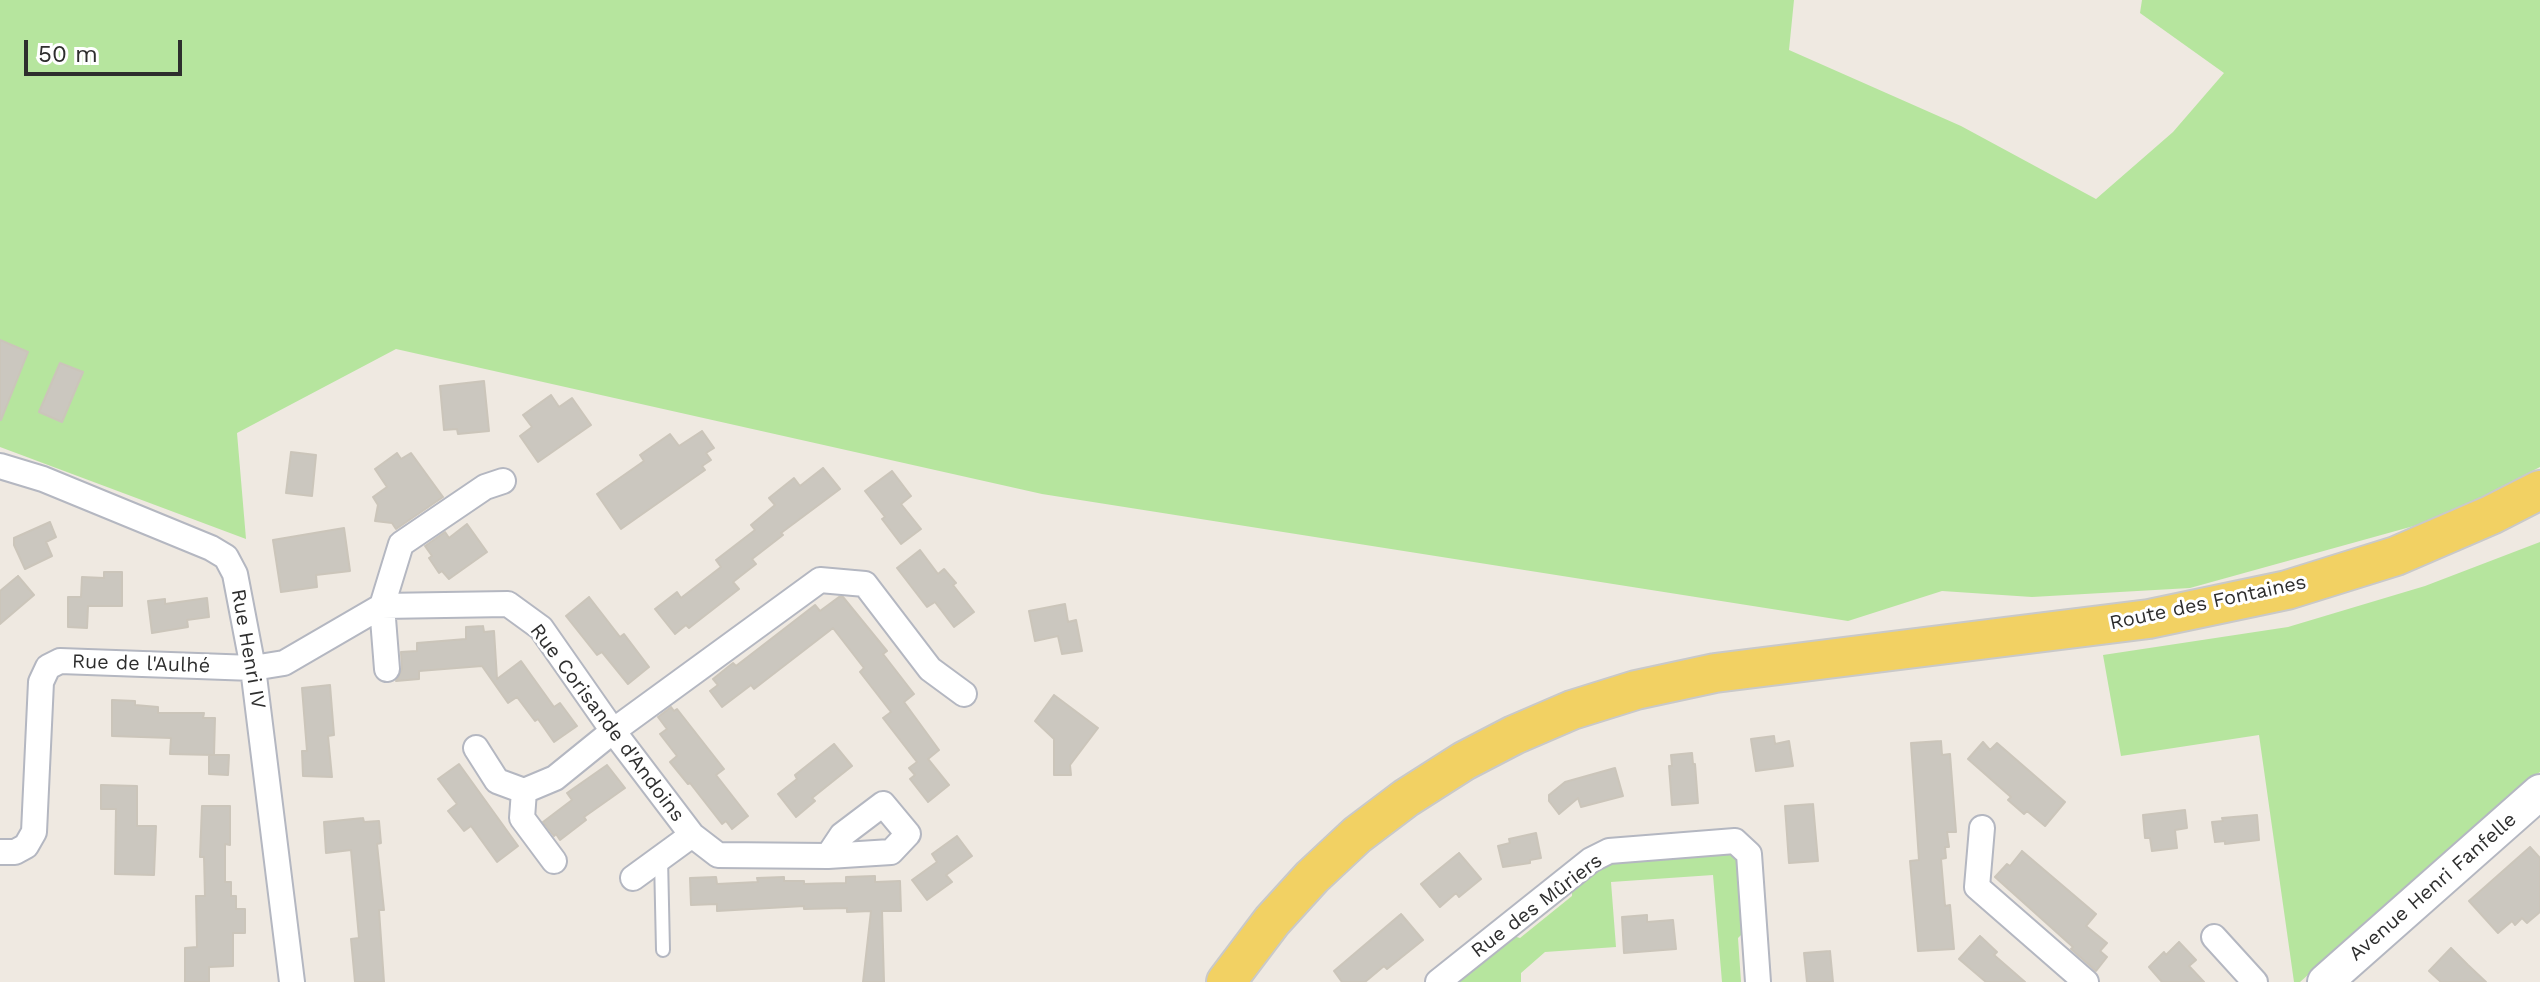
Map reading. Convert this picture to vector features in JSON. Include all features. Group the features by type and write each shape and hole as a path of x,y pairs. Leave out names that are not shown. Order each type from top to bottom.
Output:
{"main road":[{"name":"Route des Fontaines","path":"1226,982 1282,910 1357,835 1406,798 1464,761 1572,710 1636,690 1715,673 2149,619 2287,590 2396,556 2540,490"}],"street":[{"name":"Rue Henri IV","path":"1,468 43,479 226,557 235,574 253,668 292,982"},
{"path":"387,669 382,606 401,544 485,487 503,481"},
{"path":"476,748 497,781 524,791 555,778 613,731 820,580 865,584 930,669 964,694"},
{"name":"Rue Corisande d'Andoins","path":"253,668 284,663 382,606 508,604 541,628 613,731 692,835 718,855 828,856"},
{"name":"Rue de l'Aulhé","path":"0,852 15,852 26,846 34,832 41,682 48,667 60,661 253,668"},
{"path":"524,791 522,818 554,861"},
{"name":"Avenue Henri Fanfelle","path":"2325,982 2540,792"},
{"path":"1982,828 1977,887 2086,982"},
{"path":"633,878 692,835"},
{"name":"Rue des Mûriers","path":"1438,982 1591,860 1609,851 1735,841 1749,854 1758,982"},
{"path":"2214,937 2255,982"}],"lane":[{"path":"661,858 663,950"}],"green space":[{"path":"0,0 1794,0 1789,50 1961,126 2096,199 2173,132 2224,73 2140,13 2142,0 2540,0 2540,467 2439,519 2190,588 2032,597 1942,591 1848,621 1042,494 396,349 237,433 246,539 0,447"},
{"path":"2540,542 2540,772 2512,792 2300,982 2294,982 2259,735 2121,756 2103,655 2288,627 2425,586"},
{"path":"1726,847 1737,856 1745,931 1738,938 1741,982 1722,982 1713,875 1611,882 1616,947 1545,952 1521,973 1521,982 1451,982 1510,935 1520,938 1572,896 1572,886 1604,862"}],"building":[{"path":"0,340 28,352 1,420 0,420"},
{"path":"60,363 83,372 62,422 39,412"},
{"path":"484,381 489,431 458,434 457,429 444,430 440,386"},
{"path":"551,395 559,407 572,398 591,425 538,462 520,436 532,427 523,415"},
{"path":"702,431 714,448 706,453 711,460 702,466 705,470 621,529 597,494 644,461 640,455 670,434 679,446"},
{"path":"291,452 316,455 312,496 286,493"},
{"path":"397,453 401,459 411,453 443,497 396,529 392,523 375,521 378,505 373,497 387,487 375,469"},
{"path":"823,468 840,489 752,559 756,564 733,582 739,589 689,628 686,625 675,634 655,609 677,592 681,598 721,567 716,560 755,530 751,525 775,505 769,498 794,478 800,486"},
{"path":"892,471 911,496 901,504 921,529 901,544 865,491"},
{"path":"50,522 56,537 46,542 52,556 25,569 14,538"},
{"path":"467,524 487,552 449,579 442,571 439,573 425,546 445,532 449,538"},
{"path":"344,528 350,571 316,575 317,587 281,592 273,540"},
{"path":"920,550 938,574 944,569 974,612 954,627 935,602 927,607 897,568"},
{"path":"104,572 122,572 122,606 88,606 87,628 68,627 68,597 81,597 82,577 104,578"},
{"path":"18,576 34,595 0,624 0,591"},
{"path":"589,597 620,637 624,634 649,667 628,684 602,652 597,655 566,616"},
{"path":"843,597 887,651 883,654 914,694 904,702 939,750 928,759 949,785 928,802 910,779 915,775 909,768 917,762 883,718 891,712 860,672 864,668 833,628 754,689 751,685 722,707 710,691 718,685 713,679 733,663 736,666 815,605 820,611"},
{"path":"207,598 209,617 187,620 188,627 152,633 148,601 165,599 165,604"},
{"path":"1065,604 1068,622 1076,620 1082,651 1062,654 1058,636 1035,641 1029,611"},
{"path":"483,626 484,632 494,631 497,679 521,661 554,707 560,703 577,726 554,742 517,697 508,703 482,666 419,671 419,679 396,681 402,669 401,652 417,651 417,643 466,639 466,627"},
{"path":"330,685 334,735 328,736 332,777 303,776 302,751 307,751 302,688"},
{"path":"1054,695 1098,728 1070,765 1071,775 1054,775 1054,739 1035,721"},
{"path":"112,700 135,701 135,705 158,707 158,713 204,713 203,718 215,718 214,755 170,754 171,738 112,736"},
{"path":"671,707 674,711 677,709 724,769 716,775 748,816 732,829 726,821 722,824 670,762 677,756 660,734 667,729 658,717"},
{"path":"1774,736 1775,744 1789,741 1793,766 1756,771 1751,739"},
{"path":"1941,741 1942,755 1950,754 1956,832 1947,832 1949,847 1945,847 1946,858 1941,859 1945,906 1950,905 1954,949 1918,951 1910,861 1919,860 1911,743"},
{"path":"1983,742 1990,750 1997,743 2065,802 2045,826 2027,811 2024,814 2008,800 2011,797 1968,759"},
{"path":"834,744 852,766 812,798 815,801 796,817 778,794 797,779 795,775"},
{"path":"1692,753 1698,803 1672,805 1671,755"},
{"path":"209,755 229,755 228,775 209,774"},
{"path":"459,764 518,846 497,862 471,826 464,831 448,811 457,804 438,779"},
{"path":"607,765 625,788 584,817 586,820 560,840 556,834 554,836 543,822 572,800 567,793"},
{"path":"1615,768 1623,796 1581,807 1578,798 1559,814 1549,801 1549,795 1565,782"},
{"path":"101,785 137,786 137,826 156,826 154,875 115,874 116,809 101,809"},
{"path":"1813,804 1818,861 1789,863 1785,806"},
{"path":"202,806 230,806 230,845 225,844 225,882 231,882 231,896 236,896 236,909 245,909 245,933 233,933 233,966 209,967 209,982 185,982 185,948 197,947 196,896 205,896 204,857 200,857"},
{"path":"2185,810 2187,828 2175,830 2177,848 2152,851 2150,838 2145,838 2143,815"},
{"path":"2257,815 2259,840 2225,844 2225,841 2215,842 2212,822 2223,821 2222,818"},
{"path":"363,818 364,822 379,821 381,843 377,844 384,910 379,910 384,982 355,982 351,939 359,938 351,850 326,853 324,822"},
{"path":"1536,833 1541,858 1503,867 1498,846 1510,843 1509,839"},
{"path":"957,836 972,856 946,875 952,882 927,900 912,880 937,862 932,854"},
{"path":"2530,847 2540,858 2540,912 2527,923 2522,918 2515,925 2512,921 2498,933 2469,901"},
{"path":"2022,851 2096,914 2086,926 2107,943 2100,951 2107,957 2096,971 1995,877 2007,864 2010,866"},
{"path":"1459,853 1481,879 1459,897 1456,893 1440,907 1421,884"},
{"path":"875,876 875,882 900,881 901,911 882,911 884,982 863,982 871,911 804,909 804,906 717,911 717,904 691,905 690,878 716,877 717,884 784,877 784,881 804,881 804,884 846,883 846,877"},
{"path":"1401,914 1423,940 1365,982 1342,982 1334,971"},
{"path":"1647,915 1647,922 1673,920 1676,949 1624,953 1622,917"},
{"path":"1980,936 1997,952 1994,955 2025,982 1986,982 1959,959"},
{"path":"2179,942 2196,960 2189,966 2204,982 2162,982 2149,967"},
{"path":"2451,948 2486,982 2441,982 2429,971"},
{"path":"1830,951 1833,982 1807,982 1804,953"}]}
